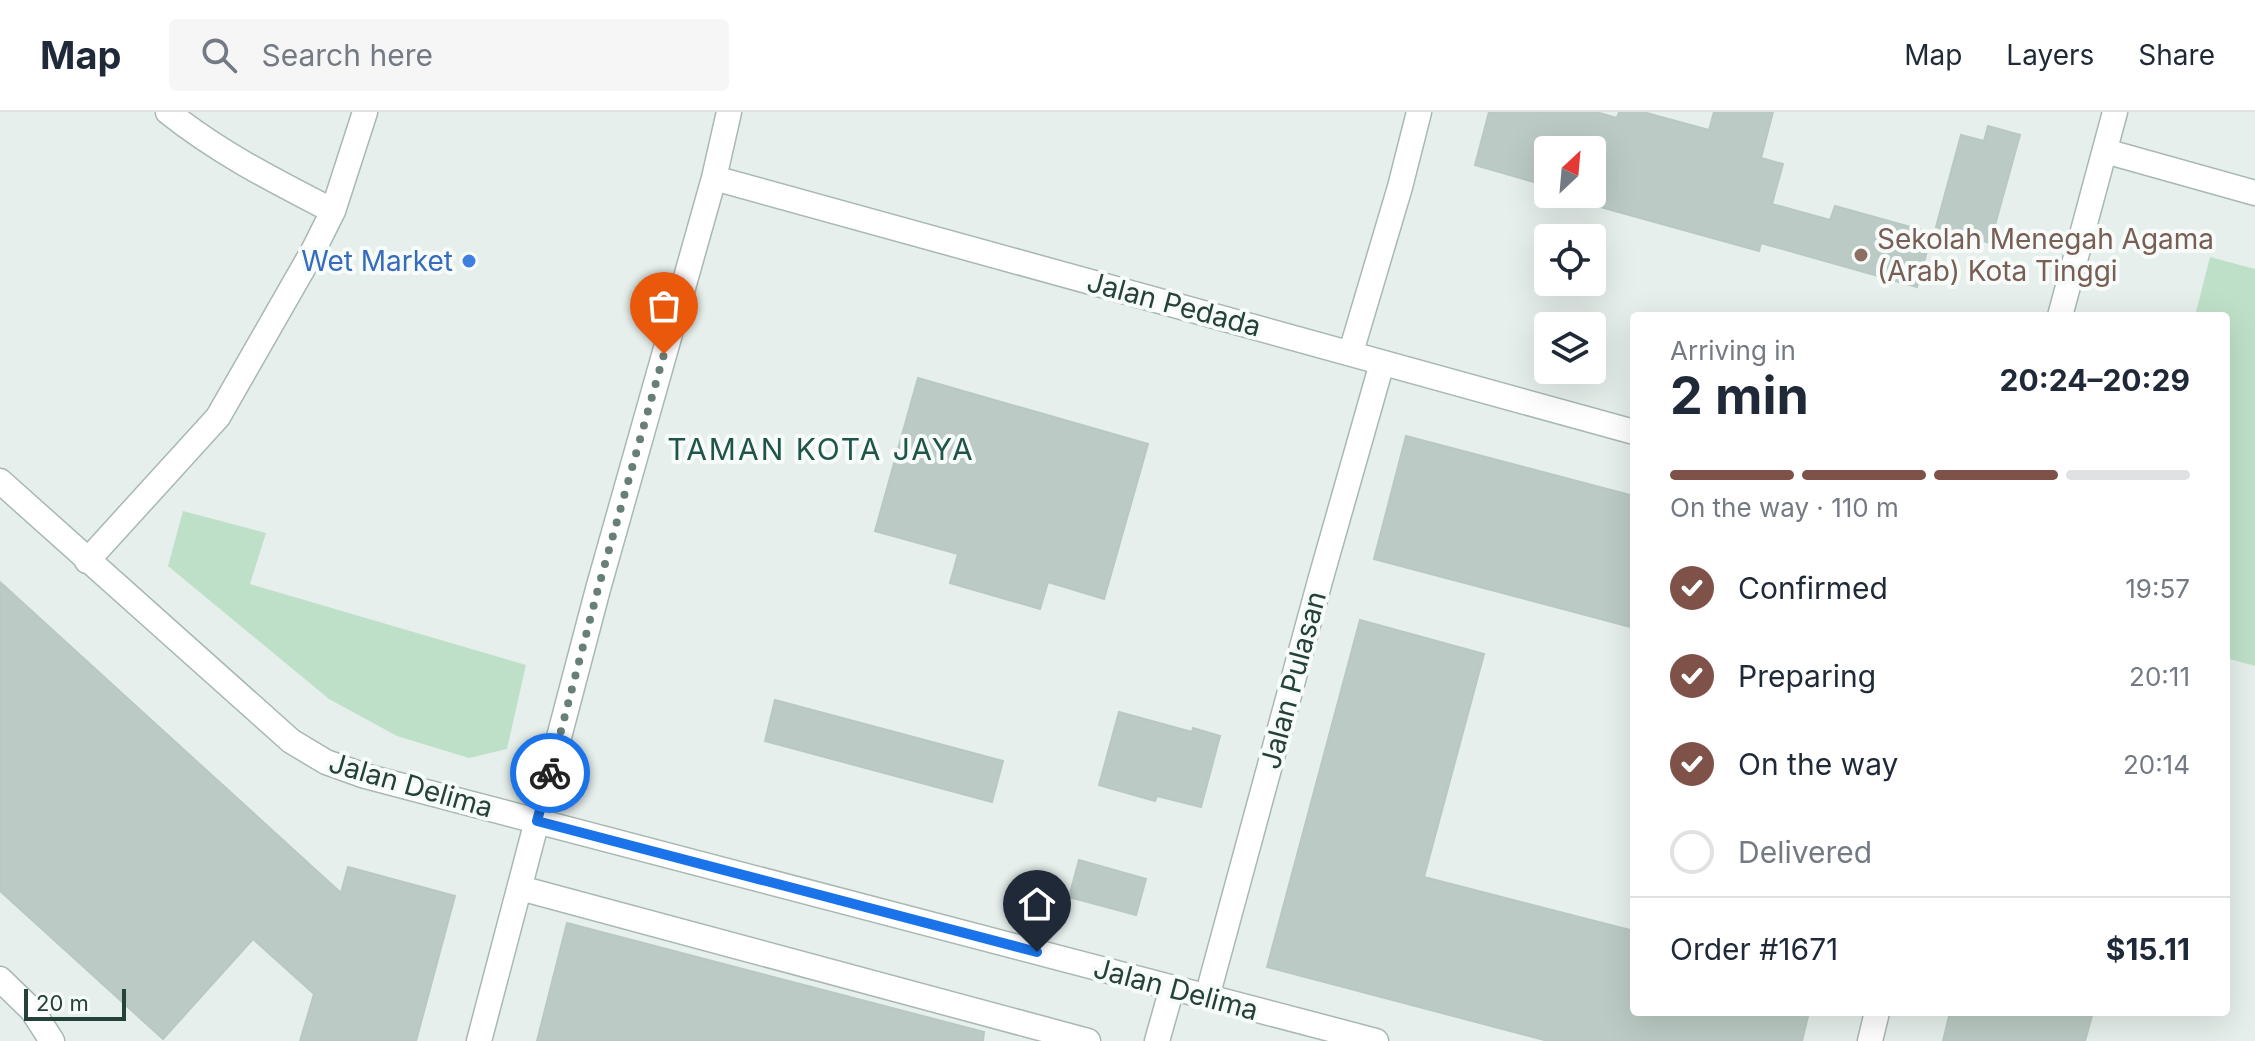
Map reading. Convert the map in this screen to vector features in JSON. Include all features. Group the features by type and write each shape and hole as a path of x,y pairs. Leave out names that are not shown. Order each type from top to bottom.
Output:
{"street":[{"path":"168,112 209,144 247,167 333,211"},
{"path":"87,561 218,417 333,211 365,112"},
{"path":"479,1041 598,589 714,178 729,112"},
{"path":"1351,352 1419,112"},
{"path":"2061,312 2115,112"},
{"path":"2105,151 2255,193"},
{"name":"Jalan Pedada","path":"714,178 1630,431"},
{"name":"Jalan Pulasan","path":"1207,997 1382,363"},
{"name":"Jalan Delima","path":"0,481 291,741 326,762 365,776 1376,1041"},
{"path":"520,888 1088,1041"},
{"path":"0,979 32,1010 52,1041"},
{"path":"1157,1041 1172,988"},
{"path":"1870,1041 1876,1016"}],"green space":[{"path":"2210,257 2255,269 2255,666 2230,659 2230,312 2196,312"},
{"path":"183,511 266,533 250,584 526,665 507,749 469,758 397,736 329,699 168,566"}],"building":[{"path":"1489,112 1596,112 1617,118 1619,112 1643,112 1709,130 1714,112 1773,112 1761,158 1783,164 1772,204 1830,220 1835,206 1932,233 1917,287 1761,243 1759,251 1604,208 1606,136 1534,136 1534,182 1475,165"},
{"path":"1988,126 2020,135 1990,243 1936,227 1961,135 1984,141"},
{"path":"918,378 1148,444 1104,599 1048,582 1040,609 950,583 958,554 875,531"},
{"path":"1406,436 1630,495 1630,627 1374,559"},
{"path":"0,582 341,893 348,867 455,896 416,1041 300,1041 314,994 253,939 163,1039 0,891"},
{"path":"1360,620 1484,654 1424,877 1630,930 1630,1016 1808,1016 1802,1041 1548,1041 1267,967"},
{"path":"775,700 1003,761 992,802 765,741"},
{"path":"1119,712 1192,732 1193,728 1220,736 1201,807 1157,796 1155,801 1099,785"},
{"path":"1079,860 1146,879 1136,915 1069,897"},
{"path":"567,923 984,1032 983,1041 537,1041"},
{"path":"1949,1016 2092,1016 2085,1041 1943,1041"}],"way so far":[{"path":"550,773 664,354"}],"place":[{"name":"Sekolah Menegah Agama (Arab) Kota Tinggi","path":"1861,255"},
{"name":"Wet Market","path":"469,261"}],"district":[{"name":"TAMAN KOTA JAYA","path":"821,450"}],"route":[{"path":"550,773 537,821 1037,952"}]}
